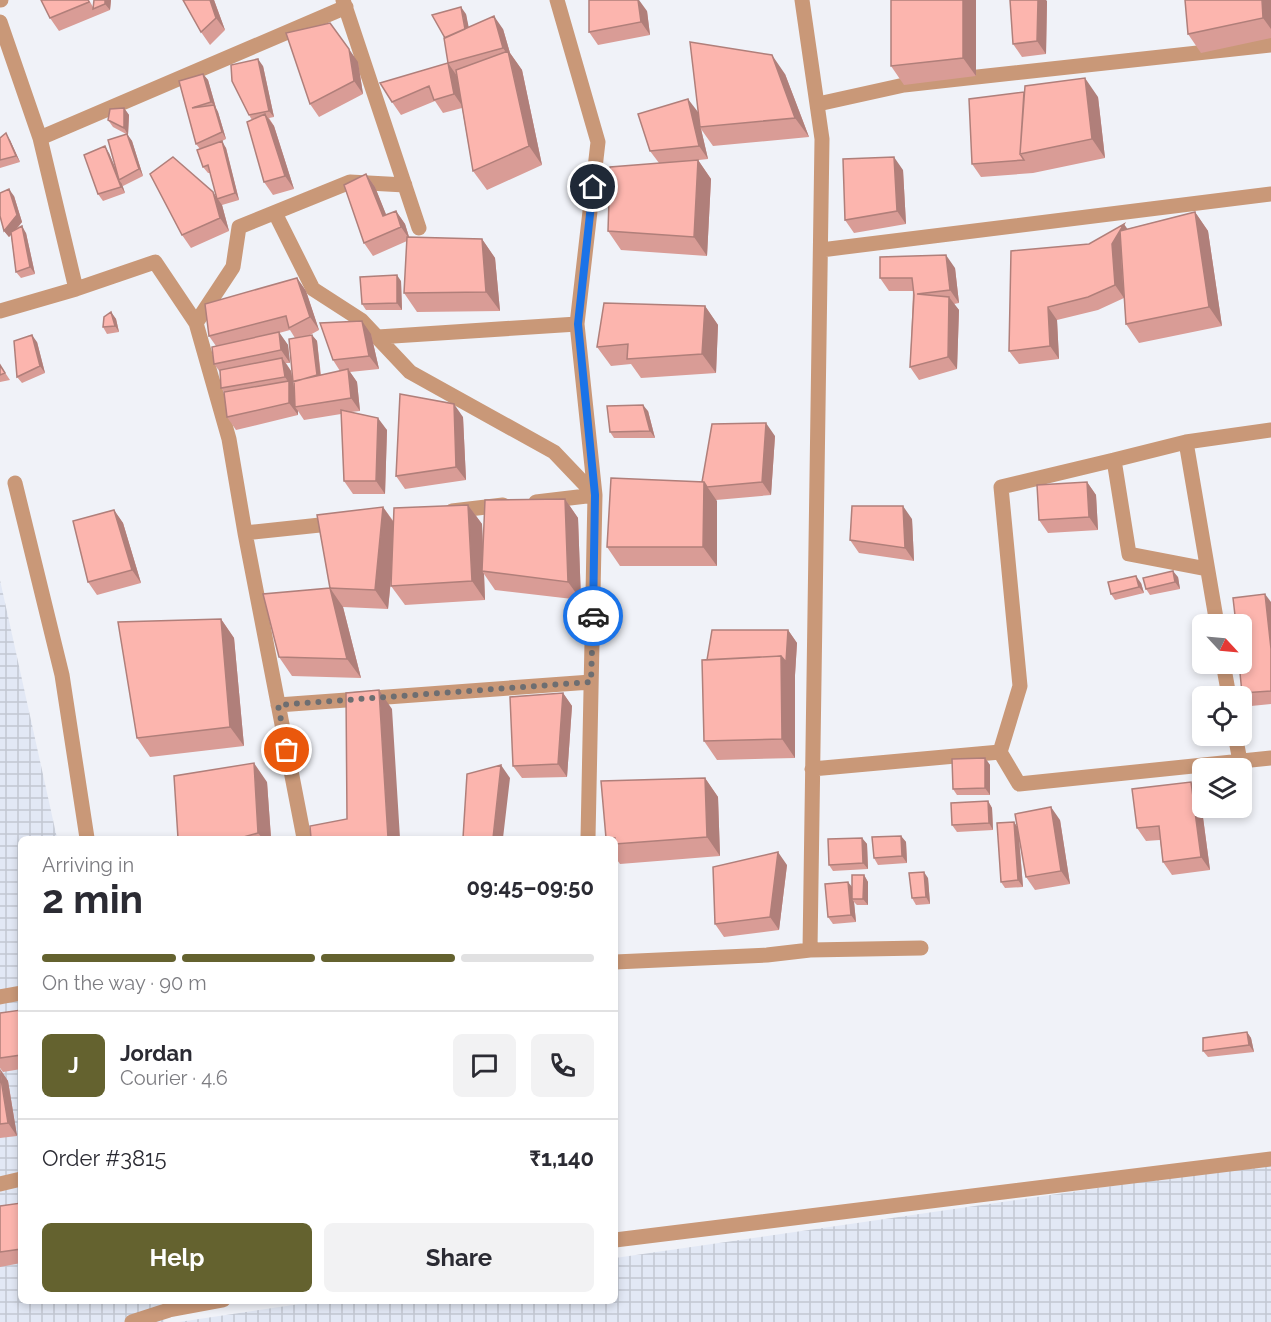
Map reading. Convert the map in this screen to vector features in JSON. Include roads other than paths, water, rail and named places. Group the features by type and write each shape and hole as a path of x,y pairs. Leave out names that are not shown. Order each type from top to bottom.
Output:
{"street":[{"path":"557,0 598,142 578,324 595,495 588,836"},
{"path":"802,0 822,139 810,950"},
{"path":"40,138 345,4 419,228"},
{"path":"0,22 40,138 76,289"},
{"path":"818,104 904,85 1271,45"},
{"path":"196,323 233,267 239,227 350,182 405,185"},
{"path":"820,250 1271,194"},
{"path":"275,213 313,289 362,320 410,372 554,452 595,495"},
{"path":"0,311 76,289 155,262 196,323 229,439 304,836"},
{"path":"378,337 578,324"},
{"path":"1192,766 1019,784 1000,752 1020,686 1001,486 1186,442 1271,430"},
{"path":"1186,442 1215,614"},
{"path":"1113,460 1129,554 1208,568"},
{"path":"15,483 62,675 87,836"},
{"path":"432,513 595,495"},
{"path":"245,533 350,522"},
{"path":"278,705 591,682"},
{"path":"812,769 1000,752"},
{"path":"1252,760 1271,758"},
{"path":"618,962 766,955 810,950 921,948"},
{"path":"0,998 18,994"},
{"path":"618,1240 1271,1159"},
{"path":"0,1184 18,1180"},
{"path":"132,1322 169,1305"}]}
